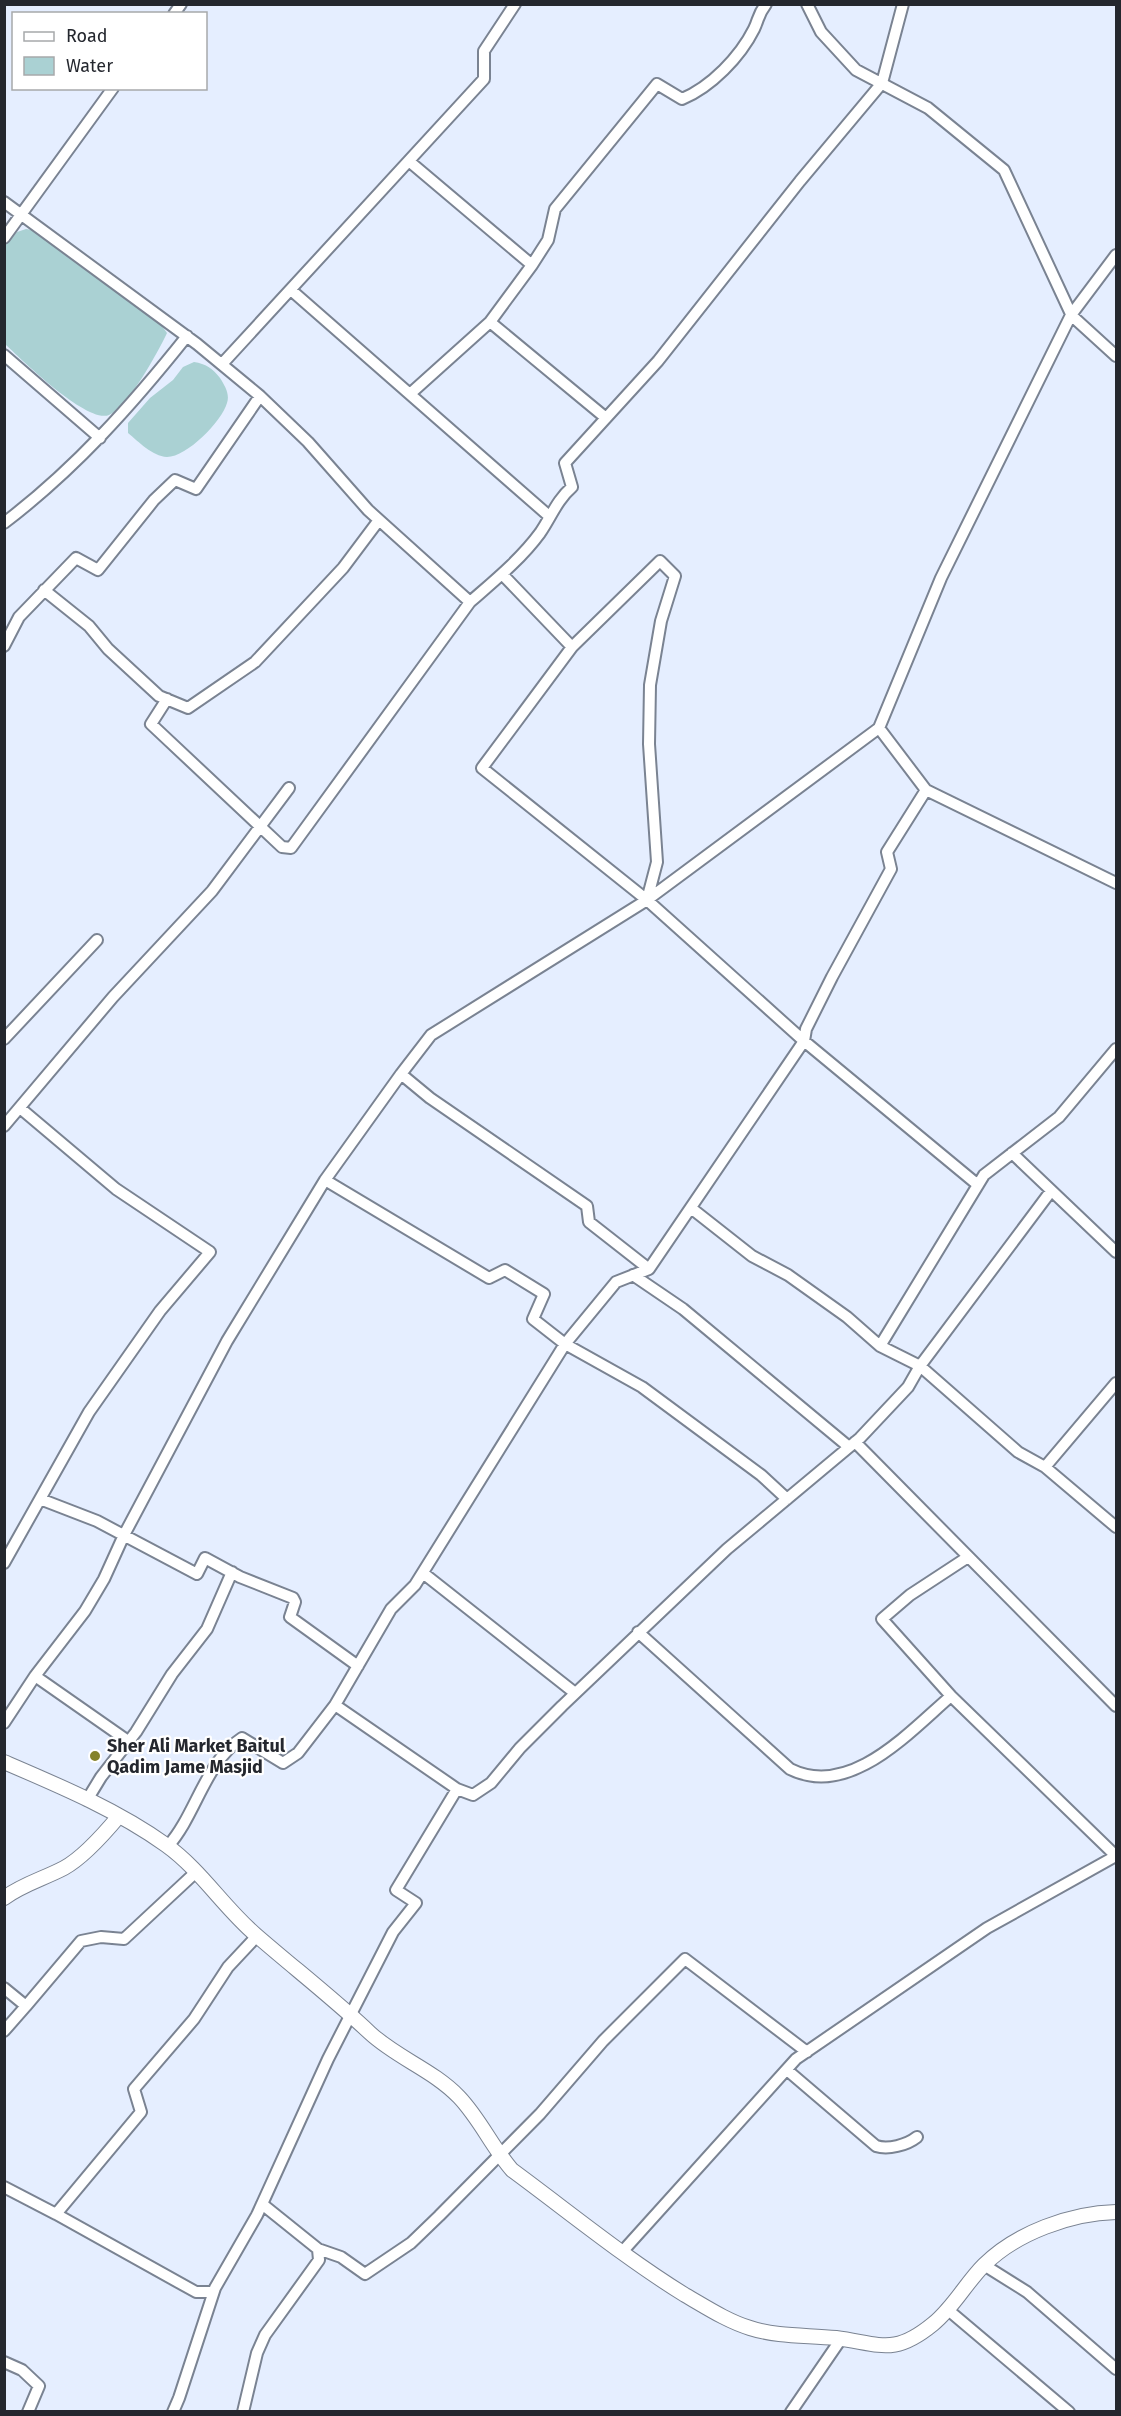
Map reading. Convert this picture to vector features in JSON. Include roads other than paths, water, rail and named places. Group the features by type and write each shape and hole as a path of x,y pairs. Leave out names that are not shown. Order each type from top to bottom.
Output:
{"street":[{"path":"222,364 484,79 484,51 515,4"},
{"path":"411,393 490,322 548,240 555,209 657,84 682,99 699,92 731,61 755,27 756,17 766,4"},
{"path":"807,4 821,32 856,70 928,108 1004,170 1071,314 1116,356"},
{"path":"167,699 151,724 282,847 291,848 470,602 502,574 539,534 560,498 572,487 565,463 658,361 800,181 882,83 903,4"},
{"path":"4,238 23,215 111,90"},
{"path":"410,162 532,265"},
{"path":"4,202 187,336 260,396 308,442 379,520 470,602"},
{"path":"4,1723 35,1676 85,1611 104,1579 124,1535 227,1341 325,1180 431,1035 647,900 879,728 941,579 1071,314 1116,255"},
{"path":"291,290 549,516"},
{"path":"490,322 606,418"},
{"path":"4,523 44,492 100,438 141,393 187,336"},
{"path":"4,355 100,438"},
{"path":"4,646 19,616 76,558 98,570 154,500 175,480 196,489 260,396"},
{"path":"44,590 89,626 136,677 159,696 189,708 255,662 343,568 379,520"},
{"path":"647,900 657,862 649,744 650,685 661,621 675,576 660,561 572,647 482,768 647,900 804,1041 978,1185"},
{"path":"502,574 572,647"},
{"path":"879,728 926,790 1116,883"},
{"path":"4,1126 113,997 212,891 289,788"},
{"path":"168,1846 180,1832 228,1748 242,1738 283,1763 298,1753 335,1705 391,1609 415,1585 423,1573 565,1344 616,1282 649,1269 804,1041 807,1029 832,977 891,869 887,852 926,790"},
{"path":"4,1039 97,940"},
{"path":"880,1346 984,1175 1059,1117 1116,1049"},
{"path":"401,1074 437,1103 587,1206 590,1222 649,1269"},
{"path":"4,1563 89,1412 160,1311 210,1252 116,1189 20,1108"},
{"path":"1012,1153 1116,1252"},
{"path":"325,1180 489,1278 505,1270 544,1294 533,1319 565,1344 642,1387 761,1475 787,1499"},
{"path":"335,1705 457,1789 473,1795 491,1783 520,1748 638,1632 685,1591 727,1549 852,1445 908,1387 920,1366 1051,1191"},
{"path":"691,1208 752,1256 788,1275 847,1317 880,1346 920,1366 1018,1452 1045,1467 1116,1527"},
{"path":"633,1275 683,1309 852,1445 968,1557 1116,1706"},
{"path":"1045,1467 1116,1383"},
{"path":"40,1499 124,1535 197,1574 205,1558 293,1598 296,1602 290,1617 358,1666"},
{"path":"622,2252 787,2070 807,2052 987,1928 1115,1857 1011,1752 951,1696 882,1619 910,1595 968,1557"},
{"path":"87,1800 101,1777 136,1732 172,1674 207,1629 232,1572"},
{"path":"423,1573 575,1693"},
{"path":"638,1632 790,1768 819,1778 838,1776 877,1755 951,1696"},
{"path":"35,1676 128,1741"},
{"path":"4,1761 119,1816 168,1846 257,1936 381,2042 429,2072 456,2094 474,2114 499,2155 512,2170 655,2277 712,2311 749,2328 780,2335 842,2339 887,2347 908,2342 935,2322 984,2265 1002,2250 1033,2232 1066,2221 1116,2212"},
{"path":"172,2412 183,2388 213,2292 262,2204 351,2014 393,1932 416,1904 396,1890 457,1789"},
{"path":"4,1898 19,1887 47,1876 77,1859 119,1816"},
{"path":"4,2031 81,1941 101,1937 124,1939 196,1872"},
{"path":"56,2214 141,2112 134,2090 194,2019 216,1990 228,1967 257,1936"},
{"path":"262,2204 318,2249 341,2257 365,2274 411,2243 540,2114 610,2033 685,1959 807,2052"},
{"path":"4,1988 26,2006"},
{"path":"787,2070 876,2146 884,2148 909,2143 917,2137"},
{"path":"4,2187 196,2292 213,2292"},
{"path":"243,2412 257,2353 265,2335 319,2260 318,2249"},
{"path":"984,2265 1027,2292 1116,2369"},
{"path":"947,2309 1069,2412"},
{"path":"791,2412 842,2339"},
{"path":"4,2362 22,2370 39,2386 28,2412"}],"water":[{"path":"26,229 39,231 159,322 167,333 133,391 117,410 109,415 99,415 86,410 71,400 5,344 5,246 17,232"},
{"path":"194,362 208,367 220,378 227,393 227,403 218,419 203,437 184,451 167,457 161,456 146,448 128,433 128,423 150,398 173,380 183,367"}],"place":[{"name":"Sher Ali Market Baitul Qadim Jame Masjid","path":"95,1756"}]}
